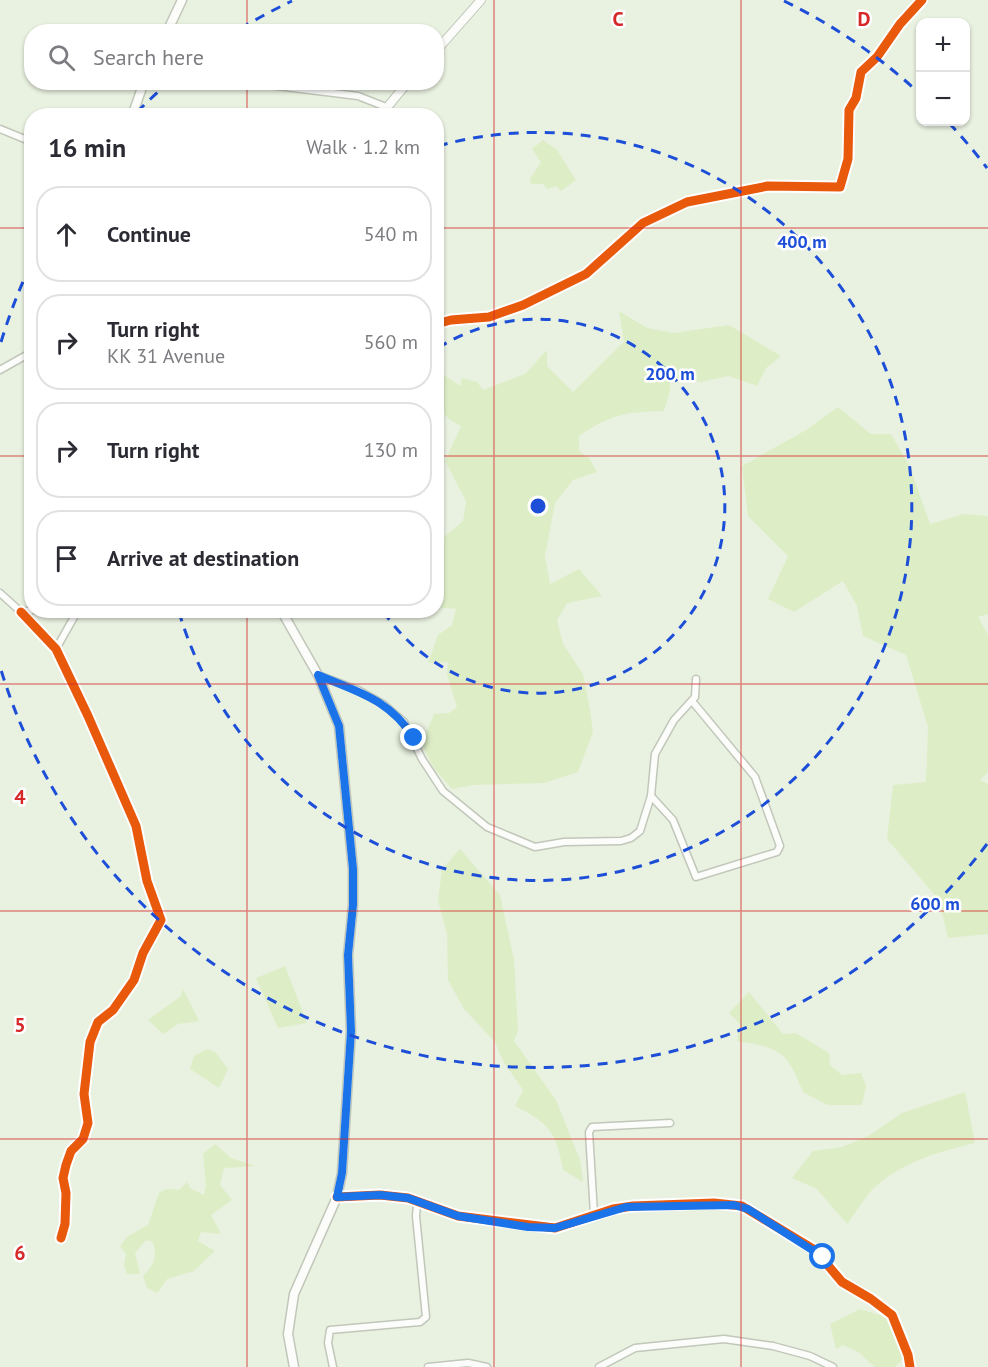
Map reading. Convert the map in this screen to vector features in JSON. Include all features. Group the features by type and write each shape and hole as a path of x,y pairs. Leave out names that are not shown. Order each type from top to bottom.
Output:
{"main road":[{"path":"171,24 182,0"},
{"path":"135,108 141,90"},
{"path":"286,618 318,675 339,726 353,869 353,905 348,955 351,1031 342,1173 337,1197 294,1294 288,1334 294,1367"}],"street":[{"path":"444,42 481,0"},
{"path":"444,322 489,317 523,305 586,274 643,223 687,202 768,186 840,187 848,159 849,110 856,98 861,72 878,57 900,24 922,0"},
{"path":"309,90 358,96 386,107 401,90"},
{"path":"0,129 24,139"},
{"path":"0,370 24,356"},
{"path":"0,593 24,615"},
{"path":"27,618 56,649 130,810 136,826 147,881 161,920 143,953 134,980 113,1011 98,1022 90,1042 84,1094 88,1124 82,1138 71,1151 66,1165 63,1178 66,1193 65,1224 61,1238"},
{"path":"56,649 73,618"},
{"path":"318,675 358,690 383,704 404,722 422,759 443,791 487,827 535,847 564,842 631,838 640,831 651,796 656,754 664,735 695,697 696,679"},
{"path":"651,796 674,820 696,877 765,857 777,852 780,846 755,777 692,701"},
{"path":"594,1214 589,1132 592,1127 670,1123"},
{"path":"337,1197 380,1195 408,1198 458,1216 528,1227 555,1228 594,1214 641,1205 714,1203 748,1209 815,1250 843,1282 892,1315 908,1355 910,1367"},
{"path":"333,1367 328,1343 330,1330 420,1322 426,1317 416,1216 417,1204"},
{"path":"599,1367 635,1348 724,1339 773,1346 810,1356 833,1367"},
{"path":"428,1367 468,1364 487,1367"}],"green space":[{"path":"543,140 557,150 576,180 561,191 557,186 547,189 543,184 531,184 530,179 541,162 532,149"},
{"path":"619,311 647,328 674,333 729,325 781,356 766,368 757,386 729,376 700,382 670,376 670,391 664,411 638,412 619,416 579,436 579,451 589,458 597,472 573,480 555,503 545,556 550,584 579,569 602,596 567,603 557,620 563,644 583,674 593,732 578,772 544,783 474,785 452,789 433,767 422,744 434,714 449,713 457,707 447,675 448,662 428,663 438,635 452,625 456,609 444,608 444,537 463,521 466,501 445,461 461,426 444,414 444,375 460,386 462,378 477,382 483,390 525,374 547,350 547,366 573,392 624,342"},
{"path":"838,407 871,434 891,434 910,467 930,524 964,514 988,516 988,614 978,617 988,635 988,772 980,780 988,784 988,934 948,938 939,900 887,839 893,785 926,782 928,727 906,655 863,636 857,606 843,581 794,612 768,599 788,556 748,516 742,466 806,430"},
{"path":"460,849 500,895 514,960 518,1030 514,1041 556,1100 580,1160 583,1182 563,1170 550,1130 536,1118 515,1106 523,1090 503,1061 495,1042 464,1009 448,980 447,934 438,900 442,869"},
{"path":"285,966 307,1023 278,1028 256,978"},
{"path":"183,989 199,1021 178,1024 163,1034 148,1020 181,996"},
{"path":"749,992 783,1034 796,1033 829,1053 830,1065 842,1075 861,1073 866,1086 862,1105 827,1105 803,1092 792,1068 773,1049 737,1041 740,1024 729,1013"},
{"path":"207,1049 215,1052 228,1069 219,1088 190,1069 194,1056"},
{"path":"965,1092 975,1143 936,1154 898,1170 872,1190 847,1224 817,1189 792,1178 813,1151 842,1147 870,1135 902,1113"},
{"path":"215,1144 231,1158 255,1166 224,1168 220,1185 232,1200 211,1215 221,1234 201,1232 198,1241 215,1251 194,1271 167,1279 157,1293 147,1288 143,1276 154,1260 153,1242 146,1240 135,1253 140,1274 127,1274 124,1265 126,1254 120,1246 128,1236 148,1225 159,1193 166,1189 179,1190 187,1182 190,1188 204,1195 206,1185 203,1154"},
{"path":"860,1309 879,1315 884,1313 896,1329 904,1358 895,1367 875,1367 858,1352 843,1345 836,1349 830,1324"}],"cycle path":[{"path":"444,322 489,317 523,305 586,274 643,223 687,202 768,186 840,187 848,159 849,110 856,98 861,72 877,57 900,24 922,0"},
{"path":"21,612 24,615"},
{"path":"27,618 56,649 88,716 136,826 147,881 161,920 143,953 134,980 113,1010 98,1022 90,1042 84,1094 88,1123 83,1139 71,1151 66,1165 63,1178 66,1193 65,1224 61,1238"},
{"path":"337,1197 380,1195 408,1198 458,1216 555,1228 613,1209 633,1206 714,1203 742,1206 815,1250 842,1282 892,1315 908,1355 910,1367"}],"route":[{"path":"414,738 404,722 383,704 358,690 318,675 339,726 353,869 353,905 348,955 351,1031 342,1173 337,1197 380,1195 408,1198 458,1216 528,1227 555,1228 613,1209 641,1205 714,1203 734,1205 748,1209 823,1257"}]}
